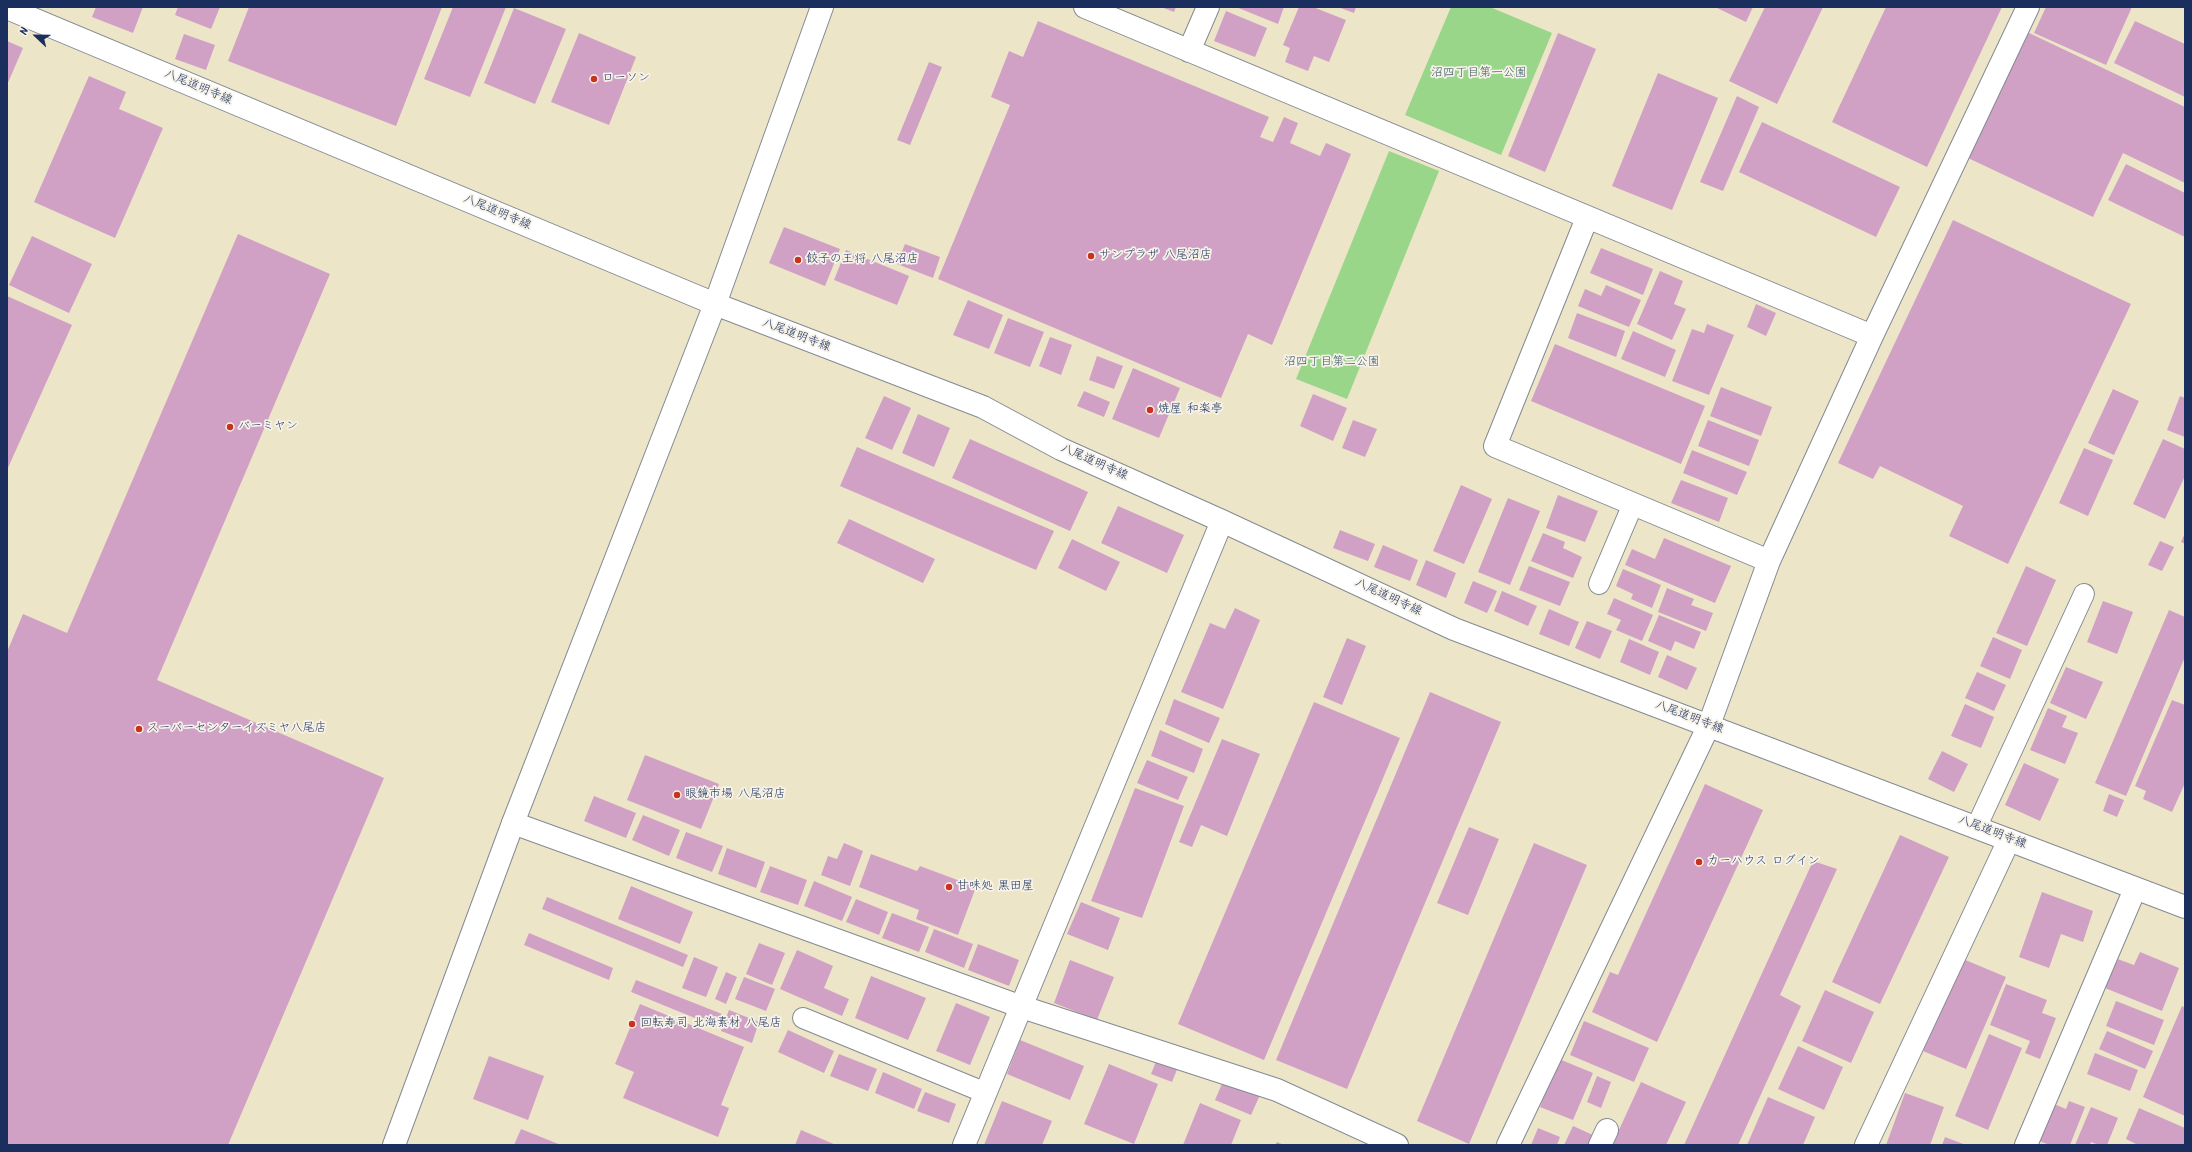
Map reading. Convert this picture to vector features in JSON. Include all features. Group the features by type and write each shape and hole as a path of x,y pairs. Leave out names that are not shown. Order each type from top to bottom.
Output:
{"street":[{"path":"394,1145 513,823 715,304 822,7"},
{"path":"1085,7 1872,336"},
{"path":"1189,51 1208,7"},
{"path":"1508,1145 1708,725 1769,561 1872,336 2028,7"},
{"name":"八尾道明寺線","path":"7,8 715,304 983,407 1061,449 1222,521 1454,629 2185,907"},
{"path":"1587,218 1495,446 1769,561"},
{"path":"964,1145 1222,521"},
{"path":"513,823 1022,1007 1277,1090 1397,1145"},
{"path":"1866,1145 2009,840"},
{"path":"2026,1145 2135,889"}],"lane":[{"path":"1599,584 1633,504"},
{"path":"1976,828 2084,594"},
{"path":"803,1018 986,1093"}],"green space":[{"name":"沼四丁目第一公園","path":"1451,7 1490,7 1552,33 1501,155 1405,115"},
{"name":"沼四丁目第二公園","path":"1389,151 1439,171 1347,399 1296,379"}],"building":[{"path":"96,7 143,7 133,33 92,17"},
{"path":"178,7 220,7 211,29 175,15"},
{"path":"249,7 442,7 396,126 228,61"},
{"path":"453,7 506,7 470,97 424,79"},
{"path":"1161,7 1176,7 1174,12"},
{"path":"1236,7 1284,7 1278,24"},
{"path":"1299,7 1313,7 1346,20 1329,62 1314,56 1308,71 1285,62 1290,48 1283,45"},
{"path":"1338,7 1356,7 1354,13"},
{"path":"1715,7 1753,7 1746,22"},
{"path":"1765,7 1823,7 1777,104 1729,81"},
{"path":"1886,7 2002,7 1927,167 1832,122"},
{"path":"2046,7 2132,7 2106,65 2034,33"},
{"path":"514,8 566,29 535,104 484,83"},
{"path":"1226,11 1267,28 1255,57 1214,41"},
{"path":"1038,21 1269,117 1260,137 1273,142 1284,117 1298,123 1290,143 1320,156 1326,143 1351,154 1272,345 1248,334 1221,398 938,279 1010,105 991,97 1009,51 1023,57"},
{"path":"2135,21 2185,44 2185,97 2114,63"},
{"path":"2027,32 2185,107 2185,183 2123,153 2093,217 1968,158"},
{"name":"ローソン","path":"579,33 636,57 609,125 551,102"},
{"path":"1558,33 1596,49 1545,172 1508,156"},
{"path":"184,34 215,45 206,70 175,59"},
{"path":"7,41 23,48 7,85"},
{"path":"929,62 942,67 910,145 897,140"},
{"path":"1658,73 1718,98 1672,210 1612,186"},
{"path":"89,76 126,92 119,109 163,128 115,238 34,202"},
{"path":"1737,96 1759,107 1723,191 1700,182"},
{"path":"1762,122 1900,187 1876,237 1739,172"},
{"path":"2126,164 2185,193 2185,237 2108,200"},
{"path":"1953,220 2131,304 2008,564 1949,536 1963,506 1880,466 1873,479 1838,463"},
{"path":"784,227 840,249 825,286 769,263"},
{"name":"スーパーセンターイズミヤ八尾店","path":"238,234 330,274 157,680 384,778 228,1145 7,1145 7,652 23,614 67,633"},
{"path":"32,236 92,264 69,313 9,285"},
{"path":"905,244 940,257 933,278 897,264"},
{"path":"1601,248 1653,269 1643,295 1590,273"},
{"path":"846,250 909,276 897,305 834,280"},
{"path":"1660,271 1683,281 1674,304 1686,309 1672,340 1637,324"},
{"path":"1606,285 1641,300 1629,327 1578,306 1585,289 1601,296"},
{"path":"7,296 72,325 7,470"},
{"path":"968,300 1003,315 989,349 953,335"},
{"path":"1756,304 1776,313 1766,336 1747,327"},
{"path":"1577,313 1625,331 1616,357 1568,338"},
{"path":"1008,318 1044,332 1030,367 994,353"},
{"path":"1707,324 1734,335 1709,395 1672,381 1692,329 1704,333"},
{"path":"1633,331 1676,350 1665,377 1621,359"},
{"path":"1050,337 1072,345 1061,375 1039,366"},
{"path":"1555,344 1705,406 1681,464 1531,401"},
{"path":"1097,356 1123,366 1114,389 1089,380"},
{"path":"1133,368 1180,388 1159,438 1112,419"},
{"path":"1721,387 1772,407 1761,436 1710,416"},
{"path":"2113,389 2139,401 2114,455 2088,443"},
{"path":"1084,391 1110,402 1104,417 1077,406"},
{"path":"1313,394 1347,408 1333,441 1300,426"},
{"path":"884,396 911,408 892,450 865,438"},
{"path":"2180,396 2185,398 2185,437 2167,430"},
{"path":"918,414 950,428 934,467 902,453"},
{"path":"1353,420 1377,429 1365,457 1342,448"},
{"path":"1708,420 1759,440 1749,466 1698,446"},
{"path":"970,439 1088,492 1070,531 952,478"},
{"path":"2163,439 2185,449 2185,476 2165,519 2133,504"},
{"path":"857,447 1054,531 1036,570 840,486"},
{"path":"2084,448 2113,460 2088,516 2059,503"},
{"path":"1692,450 1747,472 1737,495 1683,473"},
{"path":"1681,480 1728,498 1719,522 1671,503"},
{"path":"1461,485 1492,499 1464,564 1433,551"},
{"path":"1558,495 1598,511 1585,542 1546,528"},
{"path":"1508,498 1540,511 1510,585 1478,572"},
{"path":"1118,506 1184,535 1167,573 1101,543"},
{"path":"849,519 935,559 923,583 837,543"},
{"path":"1340,530 1375,544 1368,561 1333,548"},
{"path":"1543,533 1565,542 1563,548 1582,557 1573,578 1531,561"},
{"path":"2185,533 2185,544 2181,542"},
{"path":"1664,538 1731,566 1715,603 1625,565 1632,549 1655,559"},
{"path":"1072,539 1120,562 1106,591 1058,568"},
{"path":"2160,541 2174,547 2162,571 2148,565"},
{"path":"1383,545 1418,560 1410,581 1374,567"},
{"path":"1426,560 1456,573 1446,598 1416,585"},
{"path":"1529,566 1570,582 1560,606 1519,590"},
{"path":"2026,566 2056,580 2027,646 1996,633"},
{"path":"1623,569 1661,585 1652,608 1631,599 1633,594 1616,586"},
{"path":"1473,581 1497,591 1487,613 1464,603"},
{"path":"1667,588 1694,599 1691,605 1713,613 1706,631 1658,612"},
{"path":"1502,591 1537,606 1528,626 1494,611"},
{"path":"1614,598 1653,615 1642,641 1616,630 1621,620 1607,614"},
{"path":"2103,601 2133,612 2117,654 2087,642"},
{"path":"1235,608 1260,620 1223,709 1181,692 1210,623 1225,629"},
{"path":"1549,609 1579,622 1569,646 1539,634"},
{"path":"2169,610 2185,617 2185,657 2126,796 2095,783"},
{"path":"1659,615 1701,632 1694,649 1675,641 1671,651 1648,641"},
{"path":"1587,621 1612,631 1600,659 1575,648"},
{"path":"1993,637 2022,650 2010,679 1980,666"},
{"path":"1347,638 1366,646 1342,705 1323,697"},
{"path":"1629,639 1659,652 1650,675 1620,662"},
{"path":"1667,655 1697,668 1687,690 1658,677"},
{"path":"2066,667 2103,682 2086,719 2050,703"},
{"path":"1977,672 2006,685 1994,711 1965,698"},
{"path":"1430,692 1501,722 1347,1089 1276,1060"},
{"path":"1174,699 1220,718 1209,743 1165,724"},
{"path":"2172,700 2185,705 2185,783 2172,812 2143,799 2146,791 2135,786"},
{"path":"1314,702 1400,738 1264,1060 1178,1024"},
{"path":"1965,704 1994,717 1981,748 1951,736"},
{"path":"2048,708 2067,716 2062,727 2078,733 2065,764 2030,750"},
{"path":"1160,730 1203,749 1194,773 1151,756"},
{"path":"1222,739 1260,754 1227,836 1201,825 1192,847 1179,842"},
{"path":"1942,751 1968,764 1954,792 1928,779"},
{"path":"645,755 719,784 701,829 627,800"},
{"path":"1147,760 1188,777 1178,800 1137,783"},
{"path":"2024,763 2059,779 2040,821 2005,805"},
{"path":"1705,784 1763,810 1657,1042 1592,1012 1610,972 1618,975"},
{"path":"1135,788 1184,806 1142,918 1091,901"},
{"path":"2109,794 2124,800 2117,817 2103,811"},
{"path":"594,796 636,813 626,838 584,821"},
{"path":"643,815 680,830 669,856 632,840"},
{"path":"1469,827 1499,839 1468,915 1437,903"},
{"path":"686,832 723,846 712,872 676,858"},
{"path":"1900,835 1949,857 1880,1004 1832,982"},
{"path":"844,843 863,851 850,886 821,875 828,856 837,859"},
{"path":"1534,843 1587,865 1469,1144 1417,1121"},
{"path":"727,848 765,862 756,888 718,874"},
{"path":"871,854 917,871 920,866 976,887 958,935 916,919 919,910 859,887"},
{"path":"1813,861 1837,869 1780,995 1801,1006 1738,1145 1684,1145"},
{"path":"770,866 807,880 798,905 760,892"},
{"path":"814,881 852,897 842,921 804,906"},
{"path":"631,886 693,912 680,944 618,919"},
{"path":"2042,892 2093,911 2083,942 2061,934 2049,968 2019,957"},
{"path":"547,897 688,955 683,967 542,909"},
{"path":"856,899 888,912 879,935 846,922"},
{"path":"1081,902 1120,918 1108,950 1067,934"},
{"path":"892,913 929,927 919,952 882,938"},
{"path":"934,929 973,944 964,968 925,952"},
{"path":"529,933 613,968 609,980 524,945"},
{"path":"759,943 785,953 772,985 746,974"},
{"path":"978,944 1019,960 1009,986 968,970"},
{"path":"797,950 833,966 824,988 849,999 842,1016 780,989"},
{"path":"2140,952 2179,968 2162,1011 2100,986 2112,957 2134,965"},
{"path":"694,957 718,967 706,997 682,988"},
{"path":"1963,959 2006,977 1966,1069 1923,1051"},
{"path":"1070,960 1114,977 1097,1020 1054,1003"},
{"path":"726,972 737,977 726,1004 715,999"},
{"path":"871,976 926,998 908,1040 855,1018"},
{"path":"744,977 775,989 766,1011 735,999"},
{"path":"636,980 722,1014 717,1027 631,992"},
{"path":"2006,984 2047,1000 2042,1013 2056,1018 2040,1059 2025,1053 2030,1041 1990,1025"},
{"path":"1825,990 1874,1012 1851,1063 1802,1041"},
{"path":"2116,1001 2164,1020 2154,1045 2106,1026"},
{"path":"956,1003 990,1017 970,1065 936,1051"},
{"path":"640,1004 744,1047 721,1105 729,1108 718,1137 623,1098 634,1072 615,1064"},
{"path":"2182,1006 2185,1008 2185,1116 2143,1097"},
{"path":"729,1010 759,1022 752,1043 721,1031"},
{"path":"1584,1021 1649,1048 1634,1082 1570,1055"},
{"path":"788,1030 834,1051 824,1073 778,1052"},
{"path":"2107,1031 2153,1051 2145,1069 2099,1049"},
{"path":"1989,1034 2022,1048 1988,1130 1955,1116"},
{"path":"1020,1040 1084,1066 1070,1100 1007,1074"},
{"path":"1798,1046 1843,1067 1824,1110 1778,1089"},
{"path":"2095,1053 2138,1070 2130,1091 2087,1074"},
{"path":"839,1054 877,1069 868,1091 830,1076"},
{"path":"489,1056 544,1076 528,1120 473,1099"},
{"path":"1157,1059 1178,1067 1172,1082 1151,1074"},
{"path":"1559,1059 1593,1073 1573,1120 1540,1107"},
{"path":"1109,1064 1158,1084 1134,1144 1084,1124"},
{"path":"883,1072 922,1089 914,1109 875,1093"},
{"path":"1597,1076 1611,1082 1601,1108 1587,1102"},
{"path":"1224,1079 1260,1095 1251,1115 1215,1100"},
{"path":"1641,1082 1686,1102 1666,1145 1612,1145"},
{"path":"925,1092 956,1104 949,1123 917,1111"},
{"path":"1905,1093 1944,1107 1930,1145 1886,1145"},
{"path":"1768,1097 1815,1117 1803,1145 1747,1145"},
{"path":"1002,1101 1052,1121 1042,1145 984,1145"},
{"path":"2069,1101 2085,1107 2070,1145 2050,1145 2039,1141 2054,1104 2066,1109"},
{"path":"1200,1103 1241,1120 1231,1145 1183,1145"},
{"path":"2091,1107 2118,1118 2107,1145 2099,1145 2091,1142 2090,1145 2075,1145"},
{"path":"2139,1108 2185,1128 2185,1145 2138,1145 2126,1139"},
{"path":"1573,1126 1593,1135 1588,1145 1564,1145"},
{"path":"1538,1128 1560,1137 1557,1145 1531,1145"},
{"path":"521,1129 561,1145 514,1145"},
{"path":"801,1130 836,1145 795,1145"},
{"path":"1945,1137 1966,1145 1942,1145"},
{"path":"1277,1142 1284,1145 1275,1145"}],"place":[{"name":"ローソン","path":"594,79"},
{"name":"サンプラザ 八尾沼店","path":"1091,256"},
{"name":"餃子の王将 八尾沼店","path":"798,260"},
{"name":"焼屋 和楽亭","path":"1150,410"},
{"name":"バーミヤン","path":"230,427"},
{"name":"スーパーセンターイズミヤ八尾店","path":"139,729"},
{"name":"眼鏡市場 八尾沼店","path":"677,795"},
{"name":"カーハウス ログイン","path":"1699,862"},
{"name":"甘味処 黒田屋","path":"949,887"},
{"name":"回転寿司 北海素材 八尾店","path":"632,1024"}]}
